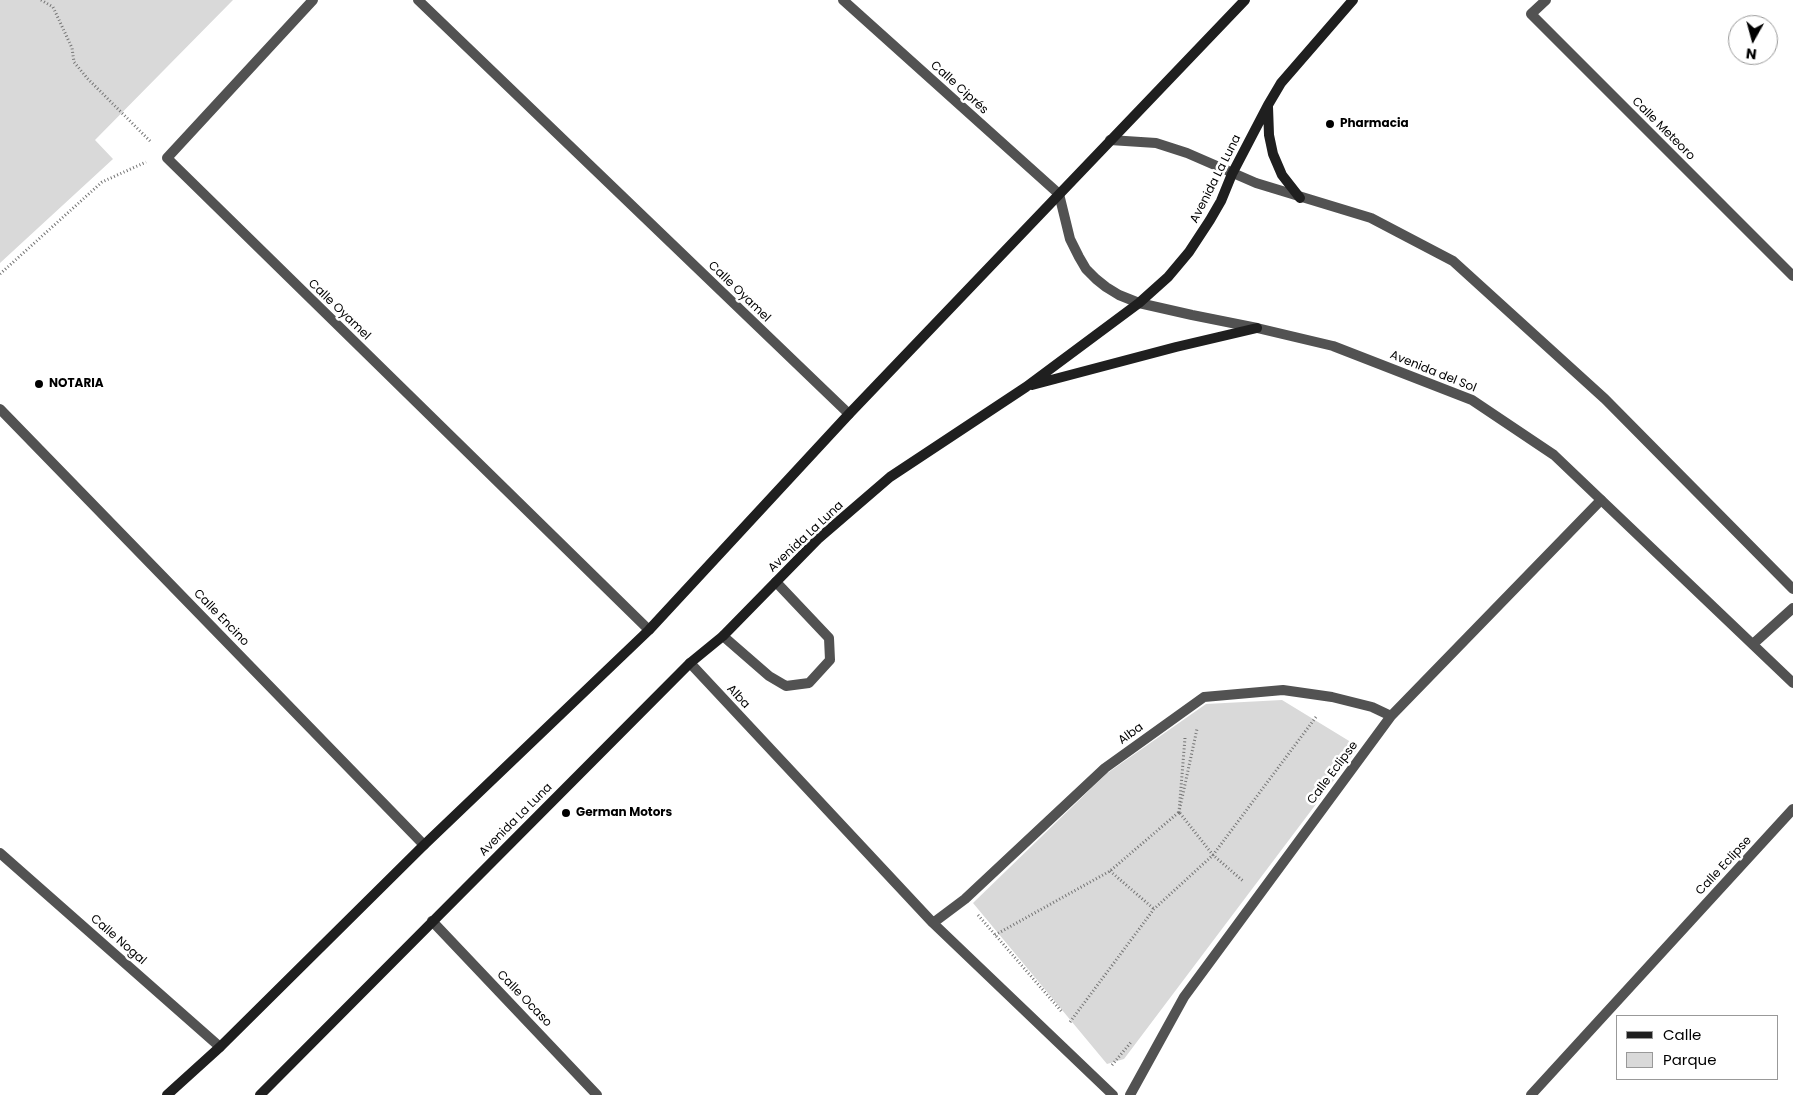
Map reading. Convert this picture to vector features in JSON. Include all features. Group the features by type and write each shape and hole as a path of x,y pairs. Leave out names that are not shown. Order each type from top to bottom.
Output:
{"main road":[{"path":"167,1095 220,1047 424,845 649,630 849,414 1245,0"},
{"name":"Avenida La Luna","path":"260,1095 690,663 723,636 818,539 890,477 1026,387 1139,303 1180,264 1199,238 1221,201 1232,174 1281,83 1353,0"},
{"path":"1268,105 1269,135 1273,154 1282,176 1300,198"},
{"path":"1026,387 1176,347 1257,328"}],"street":[{"path":"167,158 314,0"},
{"name":"Calle Oyamel","path":"418,0 849,414"},
{"name":"Calle Ciprés","path":"843,0 1059,194"},
{"name":"Calle Meteoro","path":"1546,0 1531,14 1793,276"},
{"path":"1110,140 1143,142 1170,147 1232,174 1300,198 1371,218 1453,261 1605,399 1793,590"},
{"name":"Calle Oyamel","path":"167,158 649,630"},
{"name":"Avenida del Sol","path":"1059,194 1070,239 1086,269 1106,288 1119,295 1139,303 1333,346 1472,400 1554,455 1793,683"},
{"name":"Calle Encino","path":"0,409 424,845"},
{"name":"Calle Eclipse","path":"1130,1095 1184,997 1391,716 1600,500"},
{"path":"723,636 769,676 786,686 809,683 830,660 829,638 776,582"},
{"path":"1753,644 1793,608"},
{"name":"Alba","path":"690,663 933,923 1113,1095"},
{"path":"1204,697 1283,690 1332,697 1372,707 1391,716"},
{"name":"Alba","path":"933,923 965,899 1105,768 1204,697"},
{"name":"Calle Eclipse","path":"1530,1095 1793,809"},
{"name":"Calle Nogal","path":"0,853 220,1047"},
{"name":"Calle Ocaso","path":"432,921 597,1095"}],"path":[{"path":"41,0 53,7 72,48 74,62 87,78 167,158"},
{"path":"0,274 102,182 142,163 167,158"},
{"path":"995,935 1110,871 1179,812 1204,697"},
{"path":"1070,1022 1154,909 1213,855 1332,697"},
{"path":"1187,710 1179,812 1213,855 1259,894"},
{"path":"1110,871 1154,909"},
{"path":"965,899 1076,1028"},
{"path":"1110,1067 1136,1037"}],"green space":[{"path":"0,0 233,0 95,140 113,159 0,263"},
{"path":"1282,700 1359,747 1124,1059 1107,1064 973,903 1106,774 1206,704"}],"place":[{"name":"Pharmacia","path":"1330,124"},
{"name":"NOTARIA","path":"39,384"},
{"name":"German Motors","path":"566,813"}]}
